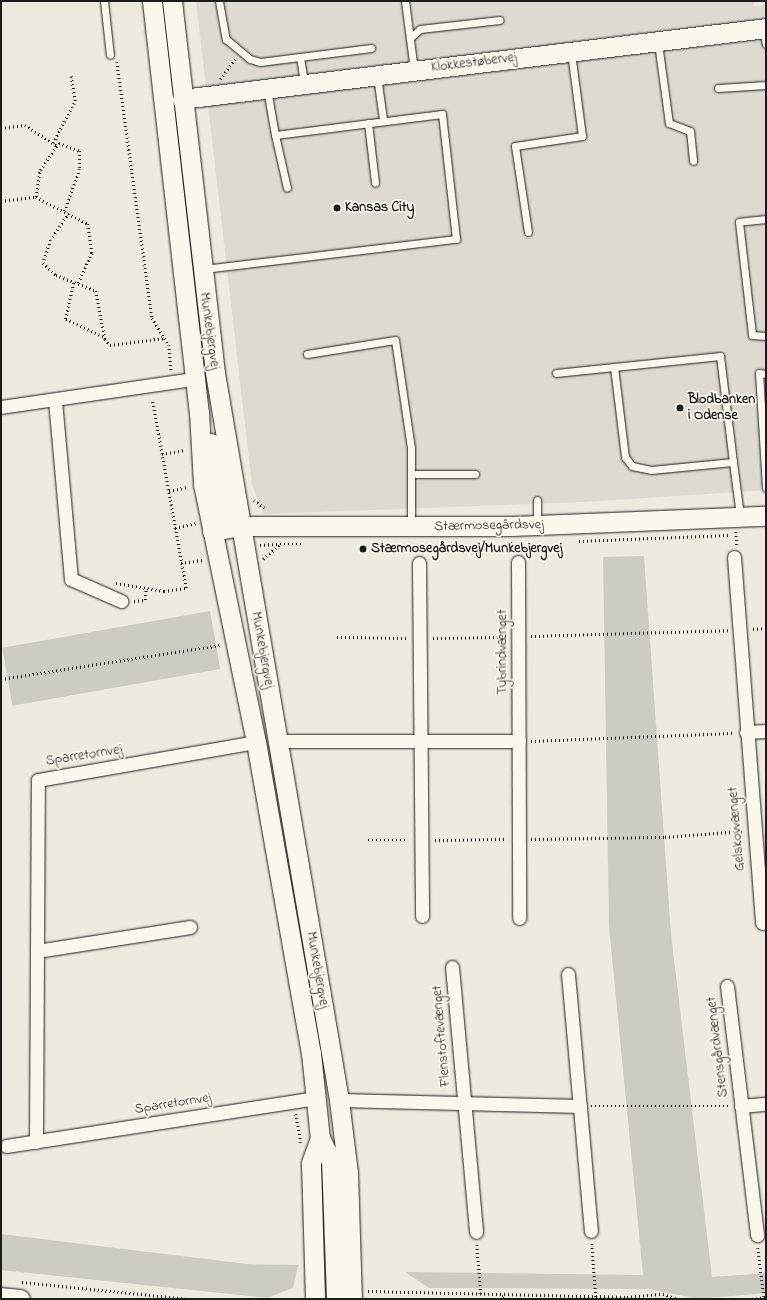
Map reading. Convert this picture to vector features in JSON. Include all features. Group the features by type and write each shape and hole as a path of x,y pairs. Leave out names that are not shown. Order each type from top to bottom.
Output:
{"street":[{"name":"Munkebjergvej","path":"152,1 194,379 199,412 199,447 212,531 256,742 316,1098 320,1138 311,1163 314,1299"},
{"name":"Munkebjergvej","path":"172,1 201,270 239,526 340,1100 348,1173 352,1299"},
{"name":"Klokkestøbervej","path":"182,98 657,41 765,34"},
{"name":"Munkebjergvej","path":"1,408 194,379"},
{"path":"55,400 71,579 121,601"},
{"path":"199,412 211,444 225,523 239,526"},
{"name":"Stærmosegårdsvej","path":"212,531 239,526 411,527 537,525 766,516"},
{"name":"Gelskovvænget","path":"734,556 753,830 762,923"},
{"name":"Tybrindvænget","path":"518,562 519,918"},
{"path":"419,563 422,916"},
{"path":"746,732 766,731"},
{"path":"278,741 519,741"},
{"name":"Sparretornvej","path":"36,1142 38,780 256,742"},
{"path":"37,951 190,927"},
{"name":"Flenstoftevænget","path":"452,967 476,1232"},
{"path":"568,974 592,1231"},
{"name":"Stensgårdvænget","path":"727,986 757,1235"},
{"name":"Sparretornvej","path":"6,1146 316,1098"},
{"name":"Flenstoftevænget","path":"340,1100 580,1106"},
{"name":"Stensgårdvænget","path":"741,1106 766,1104"},
{"path":"320,1138 331,1160 336,1299"},
{"path":"1,1297 18,1290"}],"lane":[{"path":"104,1 110,55"},
{"path":"219,1 223,34 239,53 260,62 371,48"},
{"path":"405,1 414,70"},
{"path":"410,38 420,29 499,20"},
{"path":"657,41 669,123 690,131 693,160"},
{"path":"528,232 515,146 582,136 570,51"},
{"path":"300,58 304,84"},
{"path":"376,75 383,119"},
{"path":"718,88 766,84"},
{"path":"267,89 275,135 287,188"},
{"path":"201,270 456,239 442,114 383,119 368,123 275,135"},
{"path":"368,123 375,183"},
{"path":"766,219 739,222 752,335 766,336"},
{"path":"307,354 395,340 411,448 411,527"},
{"path":"556,372 720,356 741,518"},
{"path":"614,367 625,457 632,466 651,470 733,462"},
{"path":"766,374 759,374 766,488"},
{"path":"411,474 475,474"},
{"path":"537,500 537,525"}],"path":[{"path":"207,96 239,53"},
{"path":"110,55 117,62 152,318 169,344 172,382"},
{"path":"53,143 74,101 71,76"},
{"path":"1,128 25,125 57,146"},
{"path":"36,197 40,170 57,146 60,143 80,151 80,169 65,211"},
{"path":"1,201 36,197 53,208 65,211 88,224 92,253 78,284"},
{"path":"69,213 51,240 43,263 56,275 96,291 104,337"},
{"path":"74,283 66,319 104,337 110,344 165,338"},
{"path":"108,581 146,589 186,588 150,386"},
{"path":"162,454 199,447"},
{"path":"175,528 196,524 195,519"},
{"path":"181,563 205,560"},
{"path":"121,601 144,600 146,589"},
{"path":"337,637 518,637 766,628"},
{"path":"1,679 236,642"},
{"path":"519,741 746,732"},
{"path":"368,840 665,837 753,830"},
{"path":"580,1106 741,1106"},
{"path":"592,1231 596,1297"},
{"path":"476,1232 481,1294"},
{"path":"752,1299 765,1297 757,1235"},
{"path":"18,1290 189,1299"},
{"path":"370,1299 372,1294 481,1294 596,1297 663,1294 678,1299"},
{"path":"499,1299 506,1295"}],"shaded area":[{"path":"196,1 754,1 754,6 766,5 766,490 584,502 264,514 252,485"},
{"path":"644,556 671,934 712,1277 766,1273 766,1293 698,1299 649,1289 429,1288 405,1272 643,1275 609,926 603,557"},
{"path":"210,611 220,669 12,706 2,648"},
{"path":"1,1234 247,1264 298,1265 293,1288 267,1298 1,1270"}],"place":[{"name":"Kansas City","path":"337,208"},
{"name":"Blodbanken i Odense","path":"680,408"},
{"name":"Stærmosegårdsvej/Munkebjergvej","path":"363,549"}]}
